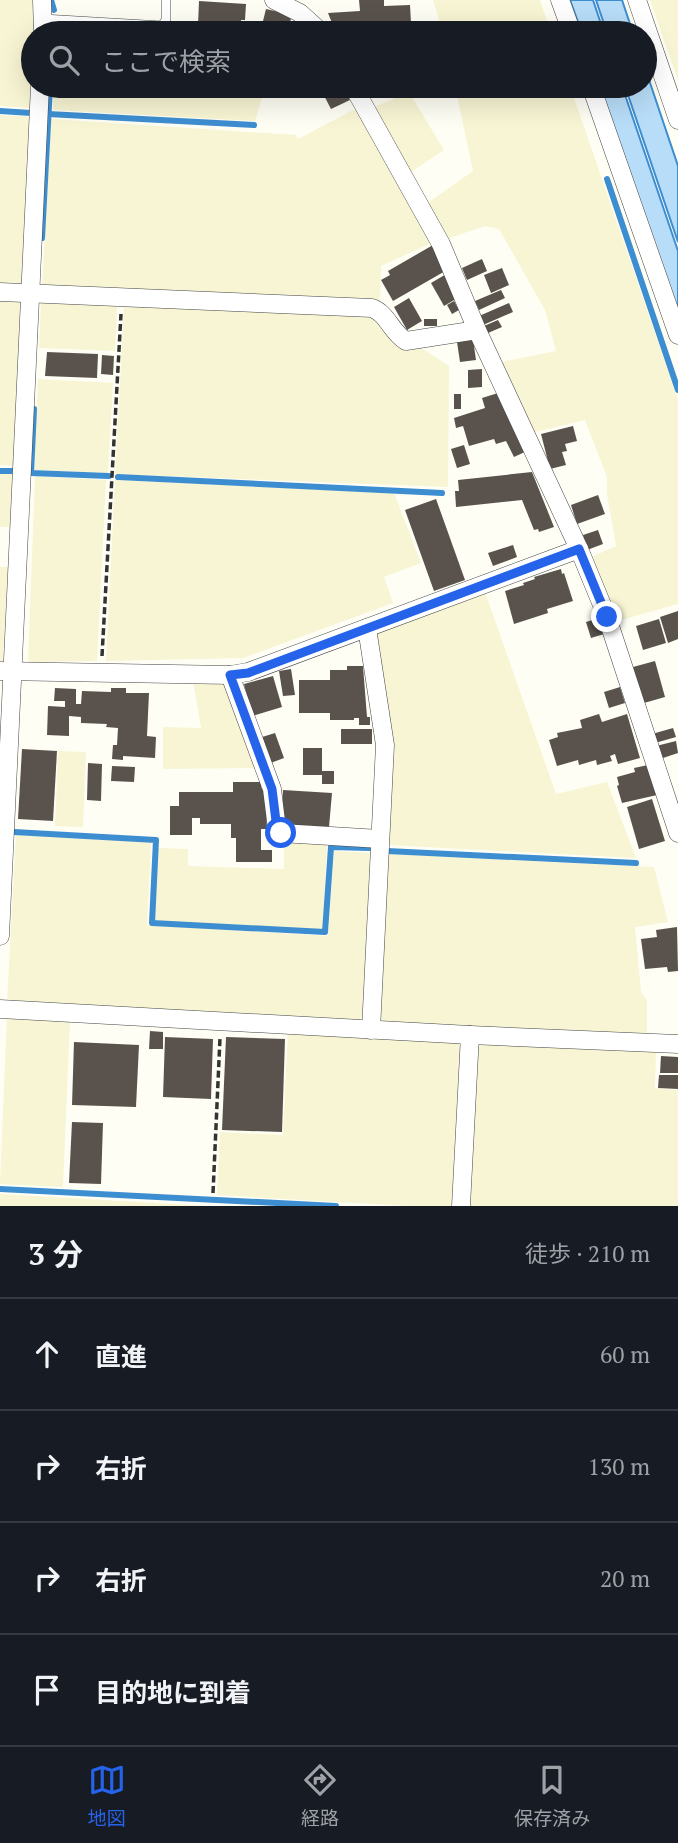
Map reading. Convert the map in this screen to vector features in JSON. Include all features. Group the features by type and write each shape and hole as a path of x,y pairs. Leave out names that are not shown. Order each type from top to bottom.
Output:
{"street":[{"path":"43,0 43,21"},
{"path":"274,0 300,13 309,21"},
{"path":"560,0 568,21"},
{"path":"637,0 644,21"},
{"path":"657,59 678,120"},
{"path":"0,936 6,671 39,98"},
{"path":"360,98 440,244 579,549 607,617 678,833"},
{"path":"595,98 678,335"},
{"path":"0,292 372,308 381,312 397,336 406,341 477,330"},
{"path":"6,671 230,675 248,673 579,549"},
{"path":"367,628 385,745 371,1030"},
{"path":"230,675 272,789 277,829 281,833 380,839"},
{"path":"0,1009 678,1044"},
{"path":"461,1206 470,1035"}],"lane":[{"path":"165,21 166,0"}],"path":[{"path":"101,672 122,298"},
{"path":"213,1194 221,1021"}],"shaded area":[{"path":"0,0 35,0 37,21 21,21 21,98 35,98 35,108 0,106"},
{"path":"433,0 540,0 547,21 439,21"},
{"path":"650,0 678,0 678,80"},
{"path":"54,98 262,98 255,121 53,110"},
{"path":"395,98 413,98 444,150 408,174 372,108"},
{"path":"458,98 574,98 678,400 678,604 614,622 589,558 616,546 607,494 607,477 585,420 531,433 497,363 556,351 545,310 499,229 485,226 444,240 426,204 473,171"},
{"path":"359,107 434,242 381,266 380,305 42,288 51,119 296,135 298,139"},
{"path":"0,115 35,117 25,283 22,287 0,285"},
{"path":"0,300 24,302 16,466 0,465"},
{"path":"41,300 115,302 115,351 39,348"},
{"path":"128,304 369,314 449,366 448,487 115,474 124,307"},
{"path":"38,379 113,383 108,473 34,470"},
{"path":"0,474 15,474 12,527 0,527"},
{"path":"35,476 106,480 97,661 28,662"},
{"path":"115,480 394,493 421,563 384,577 393,603 243,658 106,661"},
{"path":"0,567 8,567 3,661 0,661"},
{"path":"485,592 556,794 607,782 636,858 387,845 376,634"},
{"path":"193,681 221,681 230,686 261,768 163,769 163,727 201,728"},
{"path":"58,751 86,752 83,827 55,826"},
{"path":"16,835 151,842 147,925 328,936 334,851 373,853 366,1009 359,1021 7,1002"},
{"path":"284,837 327,840 323,930 154,921 158,848 188,849 188,866 284,869"},
{"path":"387,854 654,867 668,922 635,927 641,992 647,1000 647,1034 382,1022 377,1014"},
{"path":"7,1015 70,1019 63,1187 0,1184"},
{"path":"288,1029 458,1038 464,1044 455,1206 408,1206 217,1195 220,1132 283,1135"},
{"path":"478,1040 656,1049 655,1088 678,1090 678,1206 465,1206"},
{"path":"0,1194 209,1206 0,1206"}],"water":[{"path":"570,0 593,0 600,21 578,21"},
{"path":"596,0 622,0 629,21 603,21"},
{"path":"603,98 626,98 678,251 678,317"},
{"path":"629,98 655,98 678,166 678,242"}],"building":[{"path":"359,0 384,0 384,6 410,5 411,21 331,21 328,13 360,11"},
{"path":"199,1 246,4 245,20 198,21"},
{"path":"266,9 292,15 290,21 263,21"},
{"path":"325,98 349,98 350,100 331,109"},
{"path":"433,245 447,270 393,301 381,280 390,275 388,271"},
{"path":"482,259 487,271 467,280 462,268"},
{"path":"502,268 509,285 491,293 484,275"},
{"path":"448,273 461,296 444,306 431,283"},
{"path":"501,290 505,298 479,310 475,301"},
{"path":"409,298 422,321 407,330 394,307"},
{"path":"454,301 459,310 452,314 447,305"},
{"path":"509,303 513,312 483,325 479,316"},
{"path":"424,319 437,319 437,326 424,326"},
{"path":"498,320 502,327 488,333 484,326"},
{"path":"473,339 476,360 460,362 457,342"},
{"path":"47,352 98,354 97,378 45,376"},
{"path":"102,355 114,356 113,375 101,374"},
{"path":"482,369 482,387 468,388 468,370"},
{"path":"498,393 527,451 514,457 506,441 496,444 494,439 469,446 463,426 456,428 454,418 485,408 482,398"},
{"path":"454,394 461,394 461,409 454,409"},
{"path":"573,426 577,441 565,444 567,451 562,452 566,465 550,469 541,434"},
{"path":"464,445 470,464 457,468 451,449"},
{"path":"532,472 554,527 539,532 538,529 534,530 522,500 456,507 455,491 459,491 458,480"},
{"path":"598,495 605,514 577,524 571,505"},
{"path":"436,499 465,580 434,591 405,510"},
{"path":"598,530 603,544 587,550 583,535"},
{"path":"513,545 517,557 493,566 488,553"},
{"path":"561,569 573,601 547,609 548,613 514,624 505,591 524,585 523,583 535,579 534,577"},
{"path":"678,611 678,639 668,643 660,617"},
{"path":"599,618 604,634 591,638 586,622"},
{"path":"659,619 666,643 643,650 636,626"},
{"path":"655,661 665,697 644,703 633,667"},
{"path":"347,666 363,666 370,725 359,725 359,718 330,720 330,713 299,713 299,680 330,680 330,670 347,670"},
{"path":"291,669 295,695 283,696 279,671"},
{"path":"273,676 282,707 252,716 244,684"},
{"path":"620,687 625,703 609,708 604,692"},
{"path":"55,688 76,689 76,704 81,704 82,691 111,692 111,688 126,688 126,693 149,693 147,736 156,737 155,758 123,756 123,760 112,759 113,745 117,745 118,728 106,727 107,724 81,723 81,717 69,716 69,736 47,735 48,706 65,707 65,701 54,701"},
{"path":"599,714 602,722 627,714 640,758 618,764 615,754 610,756 612,761 597,765 596,760 579,765 578,760 557,766 549,740 558,737 557,733 582,728 580,720"},
{"path":"673,728 676,737 655,743 652,734"},
{"path":"341,729 372,729 372,744 341,744"},
{"path":"275,733 284,758 268,764 259,738"},
{"path":"676,741 678,753 660,759 656,746"},
{"path":"303,748 322,748 322,771 334,771 334,784 322,784 322,775 303,775"},
{"path":"22,749 57,751 53,821 18,819"},
{"path":"88,763 102,764 101,801 87,800"},
{"path":"648,765 657,795 622,803 617,777 635,772 634,768"},
{"path":"112,766 135,767 134,782 111,781"},
{"path":"233,782 261,782 261,788 265,788 267,829 261,829 261,850 272,850 272,862 236,862 236,838 231,838 231,824 200,824 200,818 192,818 192,835 170,835 170,806 179,806 179,792 233,792"},
{"path":"283,790 332,793 329,827 281,824"},
{"path":"652,799 665,841 639,849 627,807"},
{"path":"677,927 678,971 668,972 667,967 645,969 641,939 657,937 656,930"},
{"path":"150,1031 163,1032 163,1049 149,1049"},
{"path":"165,1037 213,1039 211,1099 163,1097"},
{"path":"226,1037 285,1039 282,1132 222,1130"},
{"path":"74,1042 139,1045 136,1107 72,1105"},
{"path":"661,1056 678,1057 678,1073 660,1073"},
{"path":"659,1075 678,1075 678,1089 658,1088"},
{"path":"72,1122 103,1123 101,1184 69,1183"}],"waterway":[{"path":"51,0 54,10"},
{"path":"42,238 49,98"},
{"path":"0,111 31,113"},
{"path":"48,114 254,125"},
{"path":"607,179 678,390"},
{"path":"34,409 31,473 109,476"},
{"path":"0,471 14,471"},
{"path":"118,477 442,493"},
{"path":"14,832 156,840 152,923 325,932 331,847 369,848"},
{"path":"387,851 636,863"},
{"path":"0,1189 336,1206"}],"route":[{"path":"281,833 277,829 272,789 230,675 248,673 579,549 607,617"}]}
